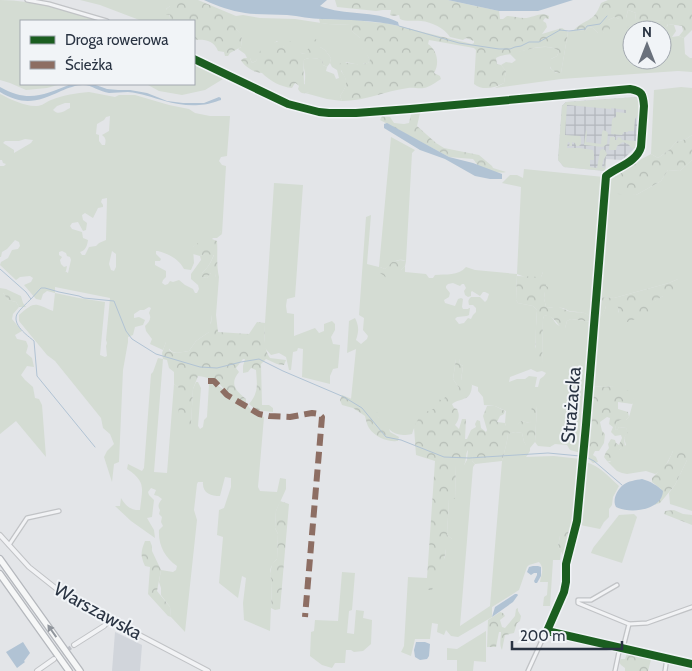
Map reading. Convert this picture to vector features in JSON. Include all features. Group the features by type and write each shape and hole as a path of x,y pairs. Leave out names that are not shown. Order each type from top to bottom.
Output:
{"highway":[{"path":"0,559 80,671"},
{"path":"0,574 69,671"}],"street":[{"path":"27,0 50,4 104,20"},
{"name":"Strażacka","path":"195,59 288,104 329,113 365,113 630,89 637,90 642,94 644,106 640,152 606,176 584,454 577,521 566,564 564,592 528,671"},
{"path":"8,545 27,518 59,512"},
{"name":"Warszawska","path":"0,535 29,567 51,586 208,671"},
{"path":"617,585 597,598 578,600 578,603 629,624 647,623 692,607"},
{"path":"74,645 104,626 110,619"},
{"path":"615,671 629,624"},
{"path":"547,631 692,664"},
{"path":"665,671 667,658"},
{"path":"37,671 54,659"}],"shaded area":[{"path":"637,97 641,101 640,113 638,115 640,117 638,145 622,160 606,159 605,171 564,167 558,160 562,106 566,102"},
{"path":"115,632 142,645 140,671 112,671"}],"green space":[{"path":"0,0 39,4 97,20 20,20 20,85 58,85 26,90 0,80"},
{"path":"80,0 170,0 170,6 166,9 169,13 169,18 168,20 139,20 100,5"},
{"path":"170,0 198,0 236,16 236,29 242,35 241,47 225,56 224,52 218,51 211,42 195,40 195,20 168,20 170,15 166,15 166,12 170,6"},
{"path":"335,0 448,0 499,11 500,19 507,16 524,18 540,14 546,15 549,16 549,19 545,18 543,21 547,27 542,34 562,28 568,32 561,73 553,71 550,67 551,59 557,56 559,51 548,47 536,48 496,58 497,64 501,65 506,71 504,83 481,88 474,84 476,50 474,48 429,40 428,44 434,50 437,57 434,73 440,76 441,79 431,86 424,88 408,88 350,101 342,101 340,96 344,90 346,79 339,64 362,64 368,63 370,60 361,47 360,38 352,31 351,25 320,23 319,19 386,23 472,44 474,41 466,38 463,40 450,37 441,28 429,23 402,20 399,15 390,15 391,10 376,11 337,7"},
{"path":"608,0 692,0 692,30 684,38 679,36 683,31 682,26 672,25 672,20 635,20 636,13 628,10 627,20 622,20 622,31 618,30 619,19 615,17 608,20 610,28 608,32 604,32 602,37 598,39 598,33 593,28 589,27 585,31 574,30 595,14 601,3"},
{"path":"628,10 636,13 635,20 622,20 622,70 672,70 672,37 679,36 684,38 685,54 692,58 692,72 678,71 561,79 495,88 504,83 506,71 501,65 506,62 512,63 516,60 510,54 542,47 554,48 559,51 557,56 551,59 550,68 556,73 561,73 568,32 574,30 585,31 589,27 598,33 598,38 604,32 608,20 615,17 619,19 626,18"},
{"path":"243,15 351,25 352,31 360,38 362,48 370,60 368,63 360,65 346,62 341,71 346,81 346,86 340,96 342,101 305,93 309,92 305,82 304,60 306,59 322,60 323,65 327,67 326,71 334,74 336,79 339,78 337,70 330,63 331,58 325,50 320,47 304,54 285,46 283,47 277,41 252,63 250,58 247,58 238,49 241,47 242,36 236,29 236,16"},
{"path":"672,25 674,25 676,31 672,37"},
{"path":"316,39 321,40 320,47 331,58 327,67 323,65 320,59 310,58 304,60 304,84 310,86 311,90 307,93 300,92 299,86 295,83 292,88 276,83 262,73 250,69 241,60 250,58 252,63 256,61 262,46 280,41 283,41 283,47 290,41 298,43 301,53 304,54 307,52 309,45"},
{"path":"195,61 225,76 205,90 182,95 159,91 148,85 195,85"},
{"path":"681,87 692,88 692,135 676,142 658,158 651,154 654,90"},
{"path":"89,92 115,97 119,95 135,95 189,109 195,113 210,116 230,116 227,156 221,157 219,161 222,165 226,166 222,234 220,231 193,247 194,263 191,270 184,269 173,257 158,251 156,251 156,254 161,259 160,261 155,261 155,265 166,271 166,277 162,283 165,285 170,281 179,280 197,293 198,285 191,279 191,274 201,260 200,256 214,254 209,265 202,273 202,277 207,278 211,273 215,273 216,277 219,277 216,315 212,315 209,332 196,341 189,351 177,353 170,350 166,342 163,350 150,344 152,339 145,326 150,320 149,313 151,308 140,310 134,314 134,318 139,317 145,320 143,325 135,327 133,335 128,337 123,370 119,462 114,464 112,482 104,457 114,444 110,434 103,428 101,418 55,361 47,355 19,321 19,315 32,305 38,305 53,311 55,293 47,291 43,294 41,300 36,299 24,285 31,282 33,278 30,276 20,277 16,280 0,265 1,262 8,258 12,250 18,249 20,246 19,242 15,240 2,252 0,257 0,166 6,164 0,160 0,94 23,104 37,106 61,97","holes":["65,103 70,103 70,108 57,113 53,110","110,116 109,131 102,135 106,140 105,145 102,145 99,141 99,135 96,134 97,124","25,139 33,140 14,153 14,150 3,143 5,141","107,198 106,240 96,246 89,247 85,255 82,255 80,252 86,248 88,240 83,238 82,232 72,229 70,226 72,223 78,222 83,231 86,230 87,223 83,220 82,215 85,213 93,218 98,208 103,207 102,199","62,251 70,257 68,273 65,271 67,266 64,267 61,264 60,260 62,257 59,255 59,252","112,251 116,254 116,267 114,271 111,270 109,264","55,287 110,298 106,340 107,356 100,355 105,302 55,293"]},
{"path":"637,97 641,101 640,113 635,119 634,131 624,132 622,135 611,134 612,120 616,117 616,112 626,113 626,110 611,108 611,111 610,109 567,105 565,135 580,136 581,144 576,146 572,142 572,146 569,146 570,143 568,142 567,148 593,150 594,160 590,160 590,167 597,168 602,149 607,154 602,167 604,168 606,160 605,171 564,167 558,160 562,106 566,102"},
{"path":"415,110 420,113 417,126 436,143 444,148 479,155 493,168 506,172 485,169 473,159 449,157 380,120 382,116 390,117 394,123 409,123 411,114"},
{"path":"586,130 586,142 601,144 603,130 606,131 608,133 607,144 603,147 584,145"},
{"path":"692,135 692,160 680,171 668,170 661,181 636,195 617,194 613,189 613,175 619,174 632,164 651,154 658,158 676,142"},
{"path":"391,137 415,150 412,153 406,261 397,260 385,269 380,267 380,273 401,270 405,266 405,272 426,274 429,278 433,278 435,275 456,273 466,267 475,270 517,274 516,300 518,303 533,306 537,310 535,346 542,363 544,316 551,317 558,325 565,328 567,321 571,319 592,322 581,453 570,450 567,445 538,446 535,442 537,405 530,423 521,421 516,426 506,426 506,411 495,406 484,405 483,397 478,391 478,387 461,381 463,366 460,364 459,359 456,359 453,379 459,388 422,418 416,424 412,434 400,435 392,432 372,412 351,399 356,349 347,353 349,321 355,318 358,329 356,340 361,344 368,336 363,330 364,318 359,315 366,217 371,215 367,264 379,267","holes":["453,283 460,286 464,284 466,288 464,291 465,295 468,297 471,296 472,291 480,296 483,292 489,294 485,302 480,297 470,298 468,301 469,305 473,305 476,308 476,312 471,319 468,318 464,323 459,324 455,319 469,315 470,308 463,309 462,307 463,299 458,299 455,306 445,303 444,300 449,297 450,293 446,286","531,369 546,373 540,379 538,387 535,387 537,377 529,376 525,379 509,382 510,377"]},
{"path":"610,137 615,137 615,140 618,137 622,140 637,141 638,137 638,145 633,149 623,142 617,146 616,150 609,150"},
{"path":"692,160 692,511 670,504 669,493 687,460 687,451 673,451 664,467 655,474 646,471 622,473 617,471 607,461 610,462 620,449 626,445 624,438 627,432 626,428 619,427 617,430 615,429 617,421 626,420 629,417 634,399 612,386 591,386 596,318 603,314 606,306 618,306 618,312 632,320 640,316 649,304 663,296 677,296 678,279 614,298 598,297 608,178 613,175 613,189 636,195 661,181 668,170 680,171"},
{"path":"524,169 604,177 592,318 589,315 560,307 546,307 544,298 546,286 543,272 541,277 525,277 517,274 521,187 502,183 510,175 517,175 523,178"},
{"path":"274,183 303,185 295,297 287,299 286,306 287,313 294,314 294,336 315,328 319,333 324,331 324,324 332,321 335,324 335,330 331,337 333,344 340,345 338,368 333,369 330,376 330,384 302,377 303,349 298,348 297,351 293,352 291,370 289,370 286,357 279,353 271,355 265,348"},
{"path":"215,231 220,231 222,234 212,239 217,241 219,277 211,273 207,278 202,277 202,273 214,255 205,254 200,256 193,254 193,247"},
{"path":"406,261 405,266 401,270 401,277 395,281 388,279 380,273 380,267 385,269 392,262"},
{"path":"543,272 546,273 546,286 551,288 551,291 545,292 546,307 556,306 568,311 583,313 592,318 592,322 571,319 567,321 563,330 550,316 544,316 542,364 537,352 535,338 537,310 533,306 518,303 516,300 517,276 541,277"},
{"path":"678,279 686,281 686,287 677,296 663,296 650,304 649,314 622,324 619,318 618,307 606,306 603,314 596,318 598,297 614,298"},
{"path":"0,288 21,296 26,307 19,307 16,302 8,300 3,293 0,293"},
{"path":"0,293 3,293 8,300 16,302 19,307 13,314 12,319 22,331 15,335 17,339 26,341 28,346 26,353 32,358 34,367 27,366 21,375 33,387 35,398 39,399 42,405 46,457 16,421 0,434"},
{"path":"212,315 216,315 218,332 249,334 257,322 265,323 266,350 270,358 286,360 284,365 266,359 261,364 262,405 269,405 273,408 273,412 256,410 249,404 256,392 256,370 251,368 248,372 243,373 245,359 243,359 236,368 239,372 234,380 234,384 239,393 246,399 246,403 234,402 215,381 198,376 193,389 191,424 185,430 178,430 179,388 174,384 174,372 169,368 167,360 163,359 162,353 166,342 170,341 172,342 169,350 171,352 189,351 196,341 209,332 208,326 211,323"},
{"path":"158,358 163,359 154,472 167,473 174,384 179,388 191,424 193,389 196,382 198,382 201,388 198,426 200,429 203,427 204,420 207,417 209,384 217,385 234,402 246,403 255,415 264,417 258,487 260,491 277,492 280,478 286,479 286,489 276,511 275,528 278,534 277,559 270,570 272,581 270,631 244,620 243,603 246,578 242,576 238,598 219,583 223,537 217,535 219,510 224,508 231,487 231,478 225,477 220,496 208,493 204,489 203,482 198,482 197,484 194,510 197,520 185,632 171,617 170,607 161,595 159,582 161,570 173,572 177,566 166,555 161,546 159,530 163,526 161,522 162,517 159,514 159,503 162,499 154,495 156,490 151,488 148,492 154,500 152,517 147,518 154,530 155,538 131,521 115,506 120,506 121,498 129,507 134,510 140,510 142,486 138,478 127,469 128,464 142,471 144,468 151,374"},
{"path":"459,358 460,364 463,366 461,380 472,385 468,397 452,404 458,411 459,417 455,425 459,429 462,419 466,419 465,439 467,439 471,430 476,427 477,420 480,421 481,428 486,432 483,416 487,406 495,406 505,411 497,422 505,423 506,426 515,426 521,421 530,423 532,405 537,405 535,442 526,457 523,457 521,454 526,445 522,433 508,434 502,461 475,464 472,461 473,450 468,450 464,465 456,465 455,499 449,499 447,535 452,539 452,547 446,549 444,560 431,592 427,588 427,578 435,461 416,455 414,427 422,412 430,411 436,407 436,402 439,399 442,401 447,395 459,388 453,379 456,359"},
{"path":"591,386 612,386 630,391 634,399 632,404 618,402 618,409 628,412 629,417 626,420 617,422 615,429 617,430 619,427 626,428 628,432 624,438 625,447 620,449 613,461 607,461 604,457 609,448 608,444 611,439 615,440 619,445 622,438 621,435 615,436 611,432 613,427 609,424 610,418 607,417 600,422 602,431 605,434 604,443 599,451 595,451 593,455 598,462 593,463 588,458 586,452"},
{"path":"342,395 369,406 377,412 378,417 389,427 390,432 399,437 398,441 386,440 375,434 368,427 365,416 353,408 342,405 340,400"},
{"path":"522,433 527,446 523,457 554,456 581,459 577,516 573,532 560,531 558,546 561,551 560,560 553,560 550,606 543,606 544,597 547,595 548,582 540,582 541,565 539,562 529,565 519,590 492,607 492,617 458,637 451,636 446,630 444,635 437,632 438,624 432,623 430,639 415,639 411,656 401,652 404,646 408,577 427,578 427,588 445,557 446,548 452,539 447,535 449,499 455,499 456,465 464,465 467,460 468,450 474,450 472,461 475,464 473,467 460,626 490,606 502,461 508,434"},
{"path":"681,448 687,451 687,460 675,485 660,503 654,505 661,498 661,489 652,482 652,478 668,462 673,451"},
{"path":"585,462 608,475 619,486 609,509 609,517 600,529 580,525"},
{"path":"280,501 289,504 280,609 275,610 271,608 272,582 270,574 272,564 277,559 278,534 275,528 276,511"},
{"path":"674,510 692,515 692,525 664,514 665,511"},
{"path":"634,514 637,517 622,563 591,553 619,515"},
{"path":"564,529 569,530 570,533 573,532 566,555 563,555 558,546 560,531"},
{"path":"145,541 150,541 152,551 161,570 157,591 170,607 171,617 148,594 150,567 145,566 142,556"},
{"path":"342,572 355,573 352,610 349,611 347,633 354,634 356,610 364,611 363,618 372,620 371,644 363,651 354,652 346,650 345,663 335,663 332,668 322,665 310,656 311,632 314,631 315,620 338,621"},
{"path":"518,608 521,616 520,621 517,623 514,633 505,635 502,650 500,644 501,632 499,632 496,647 487,647 488,620 500,612 503,613 505,616 500,620 502,627 505,628 515,616 516,609"},
{"path":"486,631 486,662 474,661 473,671 457,671 457,660 447,660 447,648 457,649"},
{"path":"628,651 652,656 648,671 625,671 625,668 619,662 621,659 625,659"}],"water":[{"path":"204,0 327,0 320,6 339,11 389,18 398,22 399,26 371,21 245,13 224,8"},
{"path":"448,0 573,0 538,11 499,11"},
{"path":"68,85 83,85 30,101 23,101 8,96 0,92 0,87 19,95 28,96 36,96"},
{"path":"83,85 96,85 107,89 147,93 167,101 183,103 204,103 219,97 221,100 202,105 190,105 169,102 142,94 109,93"},
{"path":"387,123 449,157 473,163 502,174 502,179 475,176 445,159 420,150 384,128 384,124"},
{"path":"642,479 654,484 663,491 657,503 651,507 636,510 616,507 615,498 621,487 632,481"},
{"path":"529,567 541,567 541,576 537,583 534,581 537,573 531,575 527,572"},
{"path":"515,594 518,595 513,602 492,617 495,607"},
{"path":"23,642 30,653 25,662 17,668 6,652"},
{"path":"416,642 430,644 427,659 420,660 415,657"}],"waterway":[{"path":"399,26 459,43 510,49 529,42 539,42 560,30 585,29 587,26 600,24 607,16"},
{"path":"0,269 26,292 31,299 18,312 16,318 18,326 34,341 37,376 95,447"},
{"path":"31,299 41,288 45,288 84,298 114,301 126,331 132,339 156,354 200,367 217,368 259,359 344,397 362,408 386,437 401,440 444,457 469,458 548,453 580,456 594,461 622,485"}],"tunnel":[{"path":"58,657 74,645"}],"marked path":[{"path":"208,381 214,381 227,395 259,414 290,417 312,413 319,414 322,417 305,617"}],"cycle path":[{"path":"195,59 288,104 329,113 410,109 630,89 641,94 644,106 639,152 631,160 606,176 577,521 566,564 564,592 547,631 692,664"}]}
